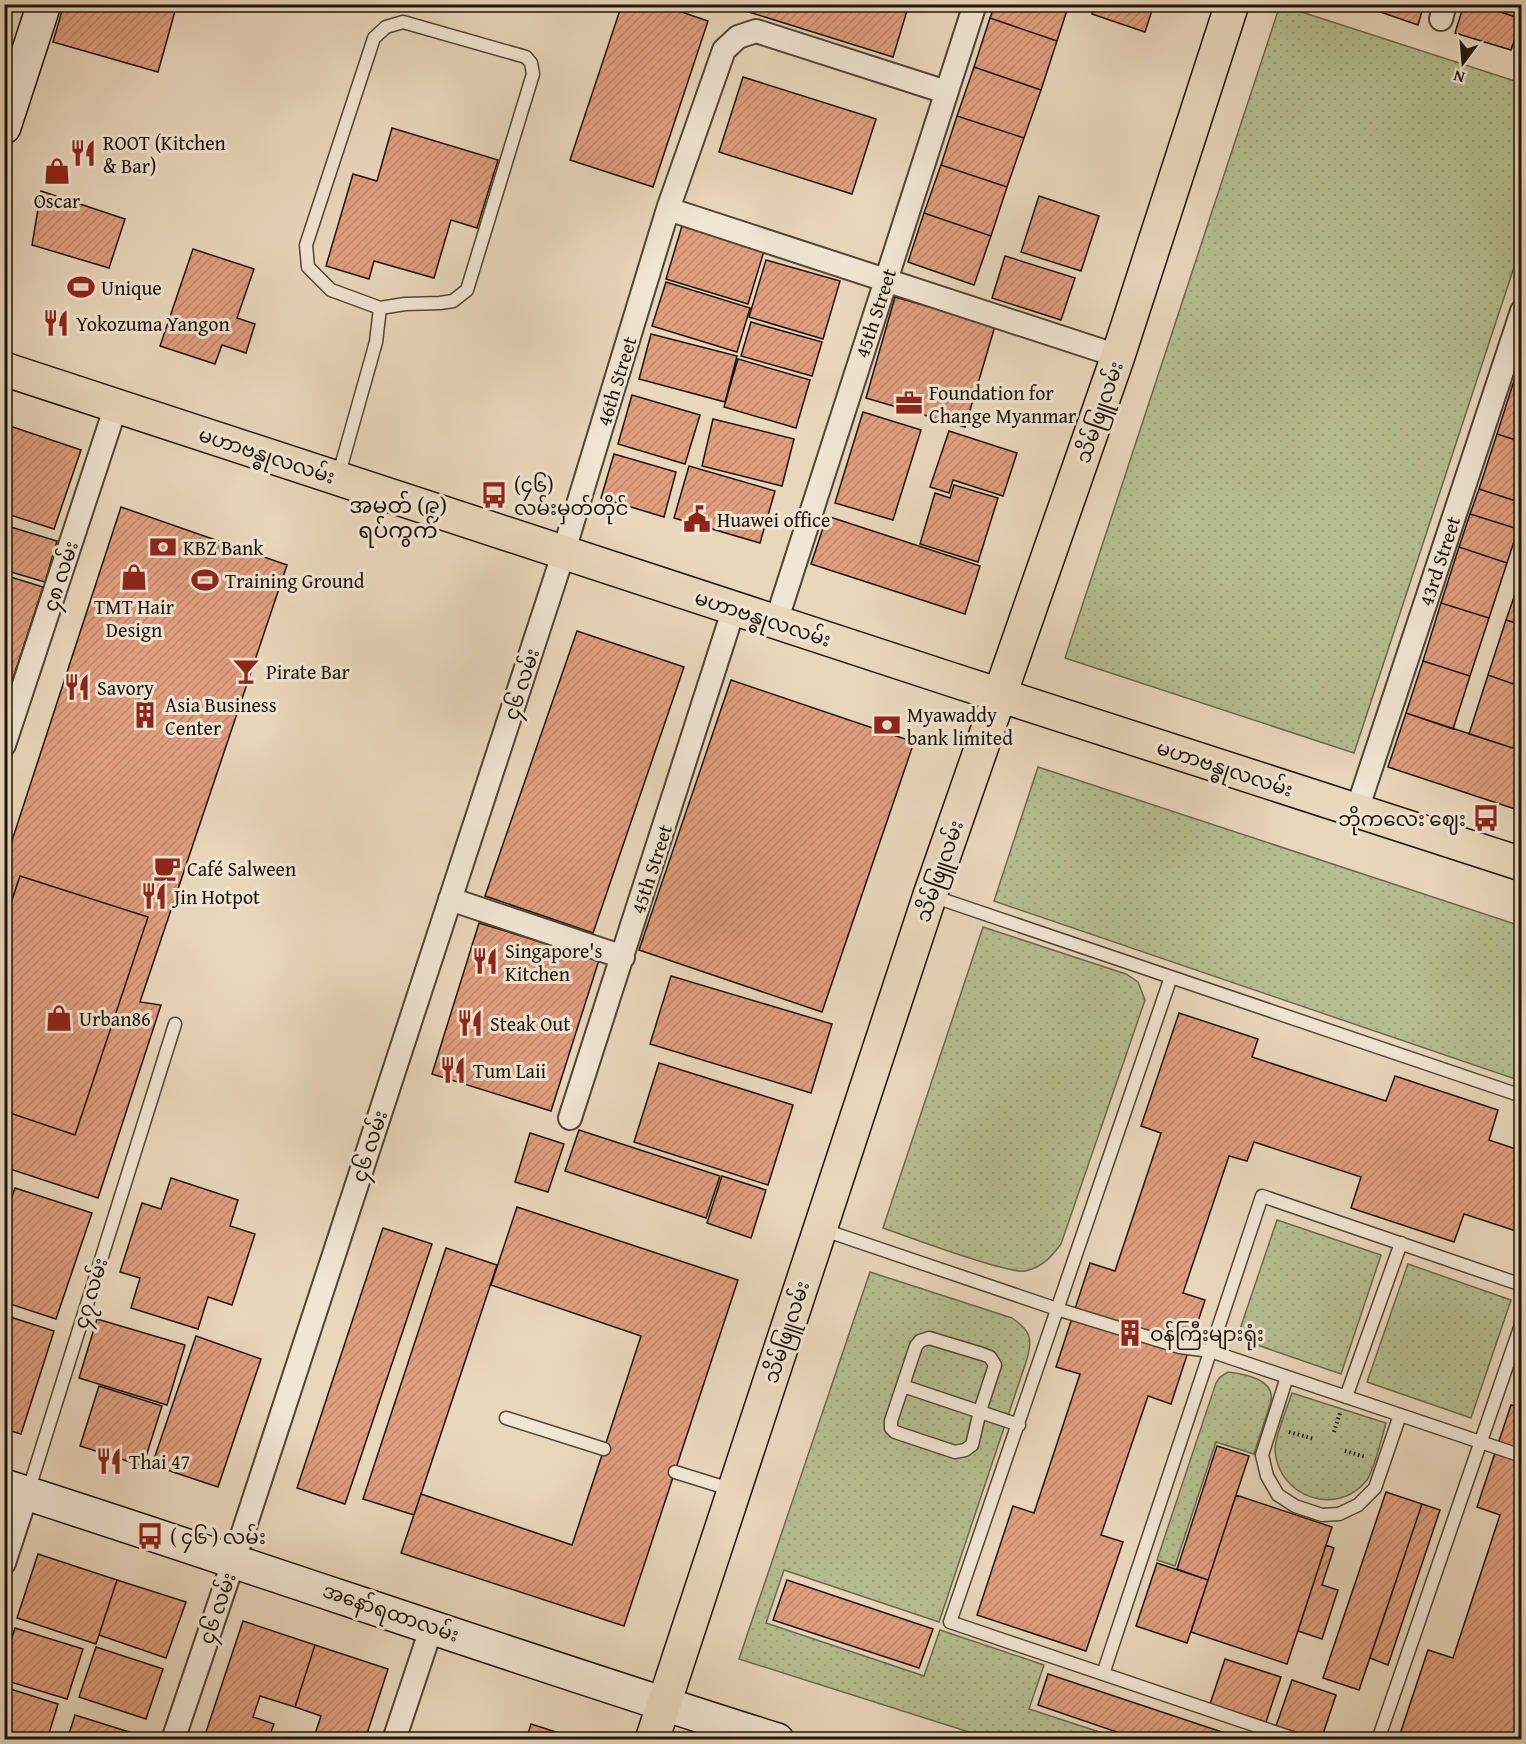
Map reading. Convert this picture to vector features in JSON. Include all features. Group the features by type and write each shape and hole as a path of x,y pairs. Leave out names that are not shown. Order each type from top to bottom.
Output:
{"main road":[{"path":"4,127 12,79 44,4"},
{"name":"သိမ်ဖြူလမ်း","path":"652,1740 930,895 1118,356 1232,4"},
{"name":"မဟာဗန္ဓုလလမ်း","path":"4,369 338,478 561,561 731,619 776,622 1521,864"},
{"name":"အနော်ရထာလမ်း","path":"16,1489 777,1740"}],"street":[{"name":"45th Street","path":"776,622 975,4"},
{"name":"46th Street","path":"561,561 668,209 724,50 738,37 756,31 946,92"},
{"path":"668,209 1118,356"},
{"name":"43rd Street","path":"1357,810 1521,311"},
{"name":"၄၈ လမ်း","path":"4,745 116,406"},
{"name":"၄၆ လမ်း","path":"173,1740 561,561"},
{"name":"45th Street","path":"570,1118 731,619"},
{"path":"450,899 623,957"},
{"name":"၄၇ လမ်း","path":"4,1563 16,1489"},
{"path":"394,1740 432,1626"}],"lane":[{"path":"403,22 526,57 531,63 533,74 467,290 453,301 380,308 331,290 308,267 306,245 374,38 386,27 403,22"},
{"path":"338,478 376,342 380,308"},
{"path":"930,895 1521,1096"},
{"path":"1171,977 950,1623 1298,1740"},
{"name":"၄၇ လမ်း","path":"16,1489 175,1024"},
{"path":"1103,1674 1262,1196 1521,1285"},
{"path":"820,1229 1058,1309 1180,1347 1210,1352 1521,1456"},
{"path":"1346,1397 1401,1243"},
{"path":"1378,1740 1521,1322"},
{"path":"929,1338 990,1357 995,1365 980,1412 972,1445 965,1450 955,1452 895,1432 891,1428 891,1421 920,1341 929,1338"},
{"path":"1287,1377 1262,1455 1267,1476 1278,1495 1295,1506 1322,1515 1339,1514 1358,1505 1375,1488 1400,1415"},
{"path":"903,1386 1019,1425"},
{"path":"506,1418 604,1449"},
{"path":"675,1472 734,1490"}],"path":[{"path":"1271,1426 1314,1439"}],"green space":[{"path":"1280,5 1521,83 1521,246 1354,753 1065,658"},
{"path":"1038,767 1521,926 1521,1081 994,901"},
{"path":"983,927 1126,974 1138,982 1145,1000 1061,1244 1042,1264 1025,1271 1015,1271 979,1261 883,1228"},
{"path":"1277,1220 1381,1255 1341,1374 1237,1338"},
{"path":"1408,1264 1511,1300 1471,1418 1367,1382"},
{"path":"870,1272 1012,1318 1023,1327 1030,1340 1027,1359 939,1622 784,1570 766,1623 924,1676 940,1630 1044,1665 1029,1709 1121,1739 991,1739 739,1659"},
{"path":"1228,1372 1250,1376 1263,1383 1268,1387 1271,1401 1254,1454 1216,1442 1175,1566 1157,1560 1216,1383"},
{"path":"1292,1393 1386,1423 1370,1475 1355,1492 1340,1498 1325,1500 1311,1497 1286,1480 1279,1466 1275,1445"}],"building":[{"path":"64,4 177,4 158,72 53,42"},
{"path":"622,4 658,4 708,21 653,187 570,160"},
{"path":"723,4 909,4 893,57"},
{"path":"995,4 1069,4 1057,41 990,18"},
{"path":"1095,4 1154,4 1145,32 1092,14"},
{"path":"1363,4 1424,4 1418,25 1363,6"},
{"path":"1464,4 1476,4 1522,19 1511,50 1455,33"},
{"path":"1476,4 1522,4 1522,19"},
{"path":"990,18 1057,41 1041,90 974,67"},
{"path":"974,67 1041,90 1024,138 957,116"},
{"path":"743,77 876,119 852,194 719,152"},
{"path":"957,116 1024,138 1007,187 941,165"},
{"path":"392,128 498,160 477,228 451,220 434,278 374,261 369,279 326,266 353,174 377,181"},
{"path":"941,165 1007,187 991,236 924,213"},
{"path":"41,191 125,219 109,268 32,245"},
{"path":"1039,196 1099,216 1081,271 1021,252"},
{"path":"924,213 991,236 974,285 908,262"},
{"path":"682,226 764,251 748,304 666,279"},
{"path":"193,249 254,269 237,318 255,324 246,353 222,345 215,364 160,346"},
{"path":"1005,256 1075,278 1061,320 992,298"},
{"path":"766,260 840,281 823,339 749,317"},
{"path":"666,282 750,308 737,352 652,326"},
{"path":"895,297 995,326 965,427 866,398"},
{"path":"751,322 822,342 812,376 741,356"},
{"path":"651,334 737,356 725,402 639,379"},
{"path":"738,359 810,380 796,428 724,407"},
{"path":"1519,365 1522,365 1522,442 1497,434"},
{"path":"632,395 700,415 685,464 618,444"},
{"path":"863,412 921,430 893,520 835,503"},
{"path":"713,419 794,439 782,486 702,466"},
{"path":"4,424 81,450 54,529 4,513"},
{"path":"949,431 1017,453 1003,496 953,480 949,493 930,487"},
{"path":"1497,434 1522,442 1522,503 1479,489"},
{"path":"614,454 676,472 664,517 601,498"},
{"path":"689,466 775,491 760,543 674,518"},
{"path":"954,485 998,498 978,562 920,544 935,493 950,498"},
{"path":"1479,489 1522,503 1522,519 1518,529 1470,514"},
{"name":"Asia Business Center","path":"121,507 287,565 140,1002 161,1005 98,1198 4,1167 4,865"},
{"path":"1470,514 1518,529 1507,563 1459,547"},
{"path":"827,516 980,566 965,614 811,564"},
{"path":"4,525 57,541 45,582 4,570"},
{"path":"1459,547 1507,563 1489,618 1441,603"},
{"path":"1522,574 1522,625 1506,620"},
{"path":"4,575 43,587 4,706"},
{"path":"1441,603 1489,618 1470,676 1423,661"},
{"path":"1506,620 1522,625 1522,687 1488,675"},
{"path":"577,631 684,667 593,933 485,896"},
{"path":"1423,661 1470,676 1453,729 1406,713"},
{"path":"1488,675 1522,687 1522,751 1469,734"},
{"path":"731,680 914,742 822,1012 639,950"},
{"path":"1406,713 1522,751 1522,789 1515,809 1388,767"},
{"name":"Urban86","path":"20,876 148,917 75,1135 4,1111 4,924"},
{"path":"479,923 599,960 551,1111 432,1074"},
{"path":"671,976 832,1024 811,1093 650,1044"},
{"name":"ဝန်ကြီးများရုံး","path":"1179,1013 1258,1039 1252,1057 1386,1101 1395,1076 1498,1110 1489,1140 1522,1151 1522,1233 1464,1214 1454,1242 1351,1208 1361,1177 1254,1142 1247,1161 1229,1156 1183,1293 1205,1300 1171,1404 1148,1396 1101,1535 1123,1542 1086,1651 977,1615 1013,1506 1034,1513 1080,1374 1056,1367 1090,1263 1115,1271 1161,1133 1141,1126"},
{"path":"659,1063 793,1105 768,1185 634,1142"},
{"path":"579,1130 720,1176 706,1218 565,1171"},
{"path":"530,1133 564,1144 548,1192 515,1182"},
{"path":"722,1176 766,1190 751,1238 707,1223"},
{"path":"171,1178 238,1200 230,1226 255,1234 232,1305 208,1297 198,1329 131,1308 140,1278 120,1272 142,1203 161,1209"},
{"path":"15,1188 92,1213 56,1319 4,1302 4,1220"},
{"path":"517,1207 738,1280 624,1626 401,1553 421,1494 572,1545 641,1336 491,1285"},
{"path":"383,1228 432,1244 345,1504 297,1488"},
{"path":"446,1248 497,1265 414,1515 363,1499"},
{"path":"4,1315 54,1331 21,1434 4,1429"},
{"path":"97,1319 185,1345 167,1405 79,1378"},
{"path":"196,1336 261,1359 218,1487 152,1465"},
{"path":"99,1386 162,1406 143,1466 80,1446"},
{"path":"1511,1405 1522,1408 1522,1740 1398,1740 1428,1650 1453,1658 1500,1515 1477,1507"},
{"path":"1217,1446 1249,1456 1208,1580 1177,1569"},
{"path":"1386,1492 1422,1504 1359,1690 1323,1678"},
{"path":"1236,1495 1332,1527 1287,1664 1191,1632"},
{"path":"1422,1504 1440,1510 1388,1665 1370,1658"},
{"path":"1326,1545 1334,1548 1322,1585 1338,1590 1322,1639 1298,1631"},
{"path":"38,1554 117,1580 96,1644 17,1618"},
{"path":"1157,1563 1208,1580 1187,1643 1136,1626"},
{"path":"117,1580 186,1602 166,1658 99,1635"},
{"path":"787,1580 933,1629 919,1668 773,1620"},
{"path":"243,1621 315,1645 295,1707 260,1696 253,1717 274,1724 268,1740 217,1740 205,1735"},
{"path":"15,1628 83,1649 67,1699 4,1680 4,1663"},
{"path":"315,1645 388,1669 365,1740 313,1740 321,1716 295,1707"},
{"path":"96,1647 163,1669 146,1719 79,1697"},
{"path":"1225,1659 1281,1677 1266,1722 1210,1704"},
{"path":"1048,1674 1246,1740 1140,1740 1038,1705"},
{"path":"1292,1680 1336,1695 1321,1740 1276,1726"},
{"path":"4,1687 58,1704 47,1740 24,1740 4,1733"},
{"path":"75,1715 139,1735 137,1740 67,1740"},
{"path":"531,1724 581,1740 526,1740"}],"place":[{"name":"ROOT (Kitchen & Bar)","path":"83,153"},
{"name":"Oscar","path":"57,171"},
{"name":"Unique","path":"81,287"},
{"name":"Yokozuma Yangon","path":"56,323"},
{"name":"Foundation for Change Myanmar","path":"909,403"},
{"name":"(၄၆) လမ်းမှတ်တိုင်","path":"494,495"},
{"name":"Huawei office","path":"697,519"},
{"name":"KBZ Bank","path":"163,547"},
{"name":"TMT Hair Design","path":"134,577"},
{"name":"Training Ground","path":"205,580"},
{"name":"Pirate Bar","path":"246,671"},
{"name":"Savory","path":"77,687"},
{"name":"Asia Business Center","path":"145,715"},
{"name":"Myawaddy bank limited","path":"887,725"},
{"name":"ဘိုကလေး ဈေး","path":"1486,818"},
{"name":"Café Salween","path":"167,868"},
{"name":"Jin Hotpot","path":"154,896"},
{"name":"Singapore's Kitchen","path":"485,961"},
{"name":"Urban86","path":"59,1018"},
{"name":"Steak Out","path":"470,1023"},
{"name":"Tum Laii","path":"453,1070"},
{"name":"ဝန်ကြီးများရုံး","path":"1130,1333"},
{"name":"Thai 47","path":"109,1461"},
{"name":"( ၄၆ ) လမ်း","path":"150,1536"}],"district":[{"name":"အမှတ် (၉) ရပ်ကွက်","path":"398,518"}]}
